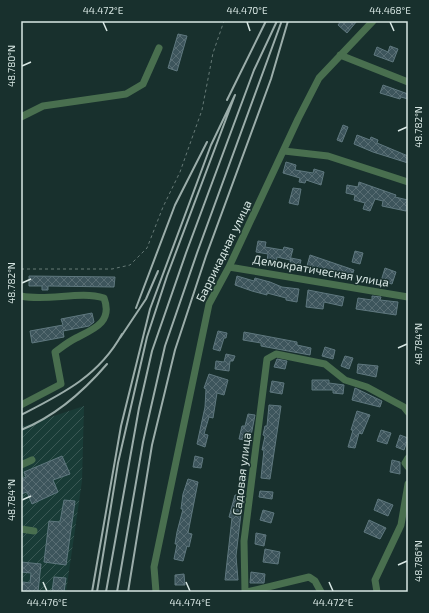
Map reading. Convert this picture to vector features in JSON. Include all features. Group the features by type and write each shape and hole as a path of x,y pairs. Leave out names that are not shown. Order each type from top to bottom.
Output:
{"street":[{"name":"Баррикадная улица","path":"156,592 154,567 209,304 230,267 319,78 373,21"},
{"path":"21,117 43,106 126,94 143,84 159,48"},
{"path":"340,55 408,82"},
{"path":"284,151 328,156 408,182"},
{"name":"Демократическая улица","path":"230,267 408,297"},
{"path":"21,296 58,298 96,295 104,298 107,306 106,315 99,325 55,352 61,384 21,405"},
{"name":"Садовая улица","path":"246,592 244,541 268,359 276,354 325,364 345,380 367,387 404,407 408,412"},
{"path":"408,458 405,463 408,467"},
{"path":"21,465 32,460"},
{"path":"377,592 375,580 405,526 408,484"},
{"path":"21,529 34,531"},
{"path":"246,592 309,577 315,581 321,592"}],"path":[{"path":"21,269 112,269 130,265 147,248 163,207 180,172 202,110 213,53 224,21"}],"shaded area":[{"path":"84,406 82,481 66,592 21,592 21,427"}],"building":[{"path":"341,21 357,21 347,33 338,25"},
{"path":"178,34 187,36 177,71 168,68"},
{"path":"390,46 398,49 393,62 374,55 377,47 388,52"},
{"path":"383,85 408,94 408,99 401,97 400,99 380,93"},
{"path":"343,125 348,127 342,142 337,140"},
{"path":"357,135 370,140 371,137 378,140 377,143 408,156 408,163 373,152 354,144"},
{"path":"286,162 296,165 295,170 313,173 314,169 324,172 321,185 306,180 305,183 299,182 300,178 283,173"},
{"path":"359,182 396,195 395,197 408,200 406,211 382,206 383,201 375,199 370,211 363,209 365,203 354,200 355,195 346,193 347,185 358,187"},
{"path":"293,188 301,189 298,205 289,203"},
{"path":"258,241 266,242 265,247 283,250 284,247 293,249 290,260 277,257 276,263 267,261 268,254 256,252"},
{"path":"355,251 363,253 360,264 352,262"},
{"path":"310,255 354,270 351,278 307,266"},
{"path":"291,258 301,260 299,269 289,266"},
{"path":"385,268 396,272 392,284 381,281"},
{"path":"29,276 115,277 114,287 48,286 48,290 42,290 42,286 29,286"},
{"path":"237,276 254,281 255,278 282,287 299,289 297,302 286,300 286,298 267,293 267,295 252,291 235,285"},
{"path":"308,290 344,297 342,306 324,302 323,309 306,307"},
{"path":"372,296 381,297 380,300 398,302 396,315 356,309 358,298 372,300"},
{"path":"92,313 94,322 89,326 63,331 64,337 32,343 30,331 63,325 61,319"},
{"path":"218,331 227,333 220,351 213,349"},
{"path":"244,332 297,342 297,345 311,348 310,355 261,346 261,343 243,340"},
{"path":"325,347 335,350 333,359 322,356"},
{"path":"226,354 235,356 233,361 230,361 229,371 215,369 216,361 224,362"},
{"path":"345,356 353,358 349,369 341,366"},
{"path":"277,359 287,361 285,369 274,367"},
{"path":"358,364 378,366 376,377 357,373"},
{"path":"209,374 228,380 224,395 217,393 213,418 209,417 204,434 208,435 205,447 197,444 205,407 206,389 204,388"},
{"path":"312,380 329,380 329,383 344,385 343,394 333,393 333,390 312,390"},
{"path":"272,381 284,383 282,394 270,392"},
{"path":"355,388 382,401 380,407 352,400"},
{"path":"269,405 281,406 270,479 261,478 264,450 262,450 265,436 263,435 265,426 267,426"},
{"path":"357,411 370,415 362,434 359,433 355,448 348,447 353,430 351,430"},
{"path":"248,414 255,415 250,441 239,439 242,426 245,426"},
{"path":"381,430 391,433 387,444 377,441"},
{"path":"400,435 408,438 404,450 396,447"},
{"path":"62,456 70,474 53,480 58,492 32,504 27,492 21,494 21,479 26,477 24,472"},
{"path":"195,456 203,458 201,468 193,467"},
{"path":"392,460 400,462 400,474 390,472"},
{"path":"188,479 198,482 188,533 192,534 189,547 187,546 183,561 174,559 177,544 175,544 177,532 183,509 181,509 183,494"},
{"path":"260,491 273,492 272,499 259,497"},
{"path":"235,495 243,496 236,556 238,580 225,580 232,518 229,517"},
{"path":"378,499 393,505 388,516 374,510"},
{"path":"64,500 75,501 66,565 44,562 49,521 60,522"},
{"path":"263,510 274,513 271,523 260,520"},
{"path":"369,520 386,528 380,539 364,532"},
{"path":"256,533 266,535 264,546 255,544"},
{"path":"265,549 280,552 278,564 263,562"},
{"path":"21,562 41,564 38,592 21,592 23,582 30,583 31,573 21,572"},
{"path":"251,572 265,574 264,583 250,583"},
{"path":"184,574 185,585 175,585 175,575"},
{"path":"54,577 66,578 64,592 52,592"}],"railway":[{"path":"227,100 266,21"},
{"path":"106,592 139,408 152,351 186,253 254,70 277,21"},
{"path":"128,592 152,445 175,350 206,256 271,79 288,21"},
{"path":"117,592 143,442 165,346 197,253 281,23"},
{"path":"92,592 121,426 150,309 211,145 235,95 167,276 147,337 118,463 97,592"},
{"path":"136,308 175,205 207,142"},
{"path":"120,338 146,299 158,271 157,274"},
{"path":"21,415 65,391 91,373 113,349 122,334"},
{"path":"21,430 46,418 68,402 107,364"}]}
